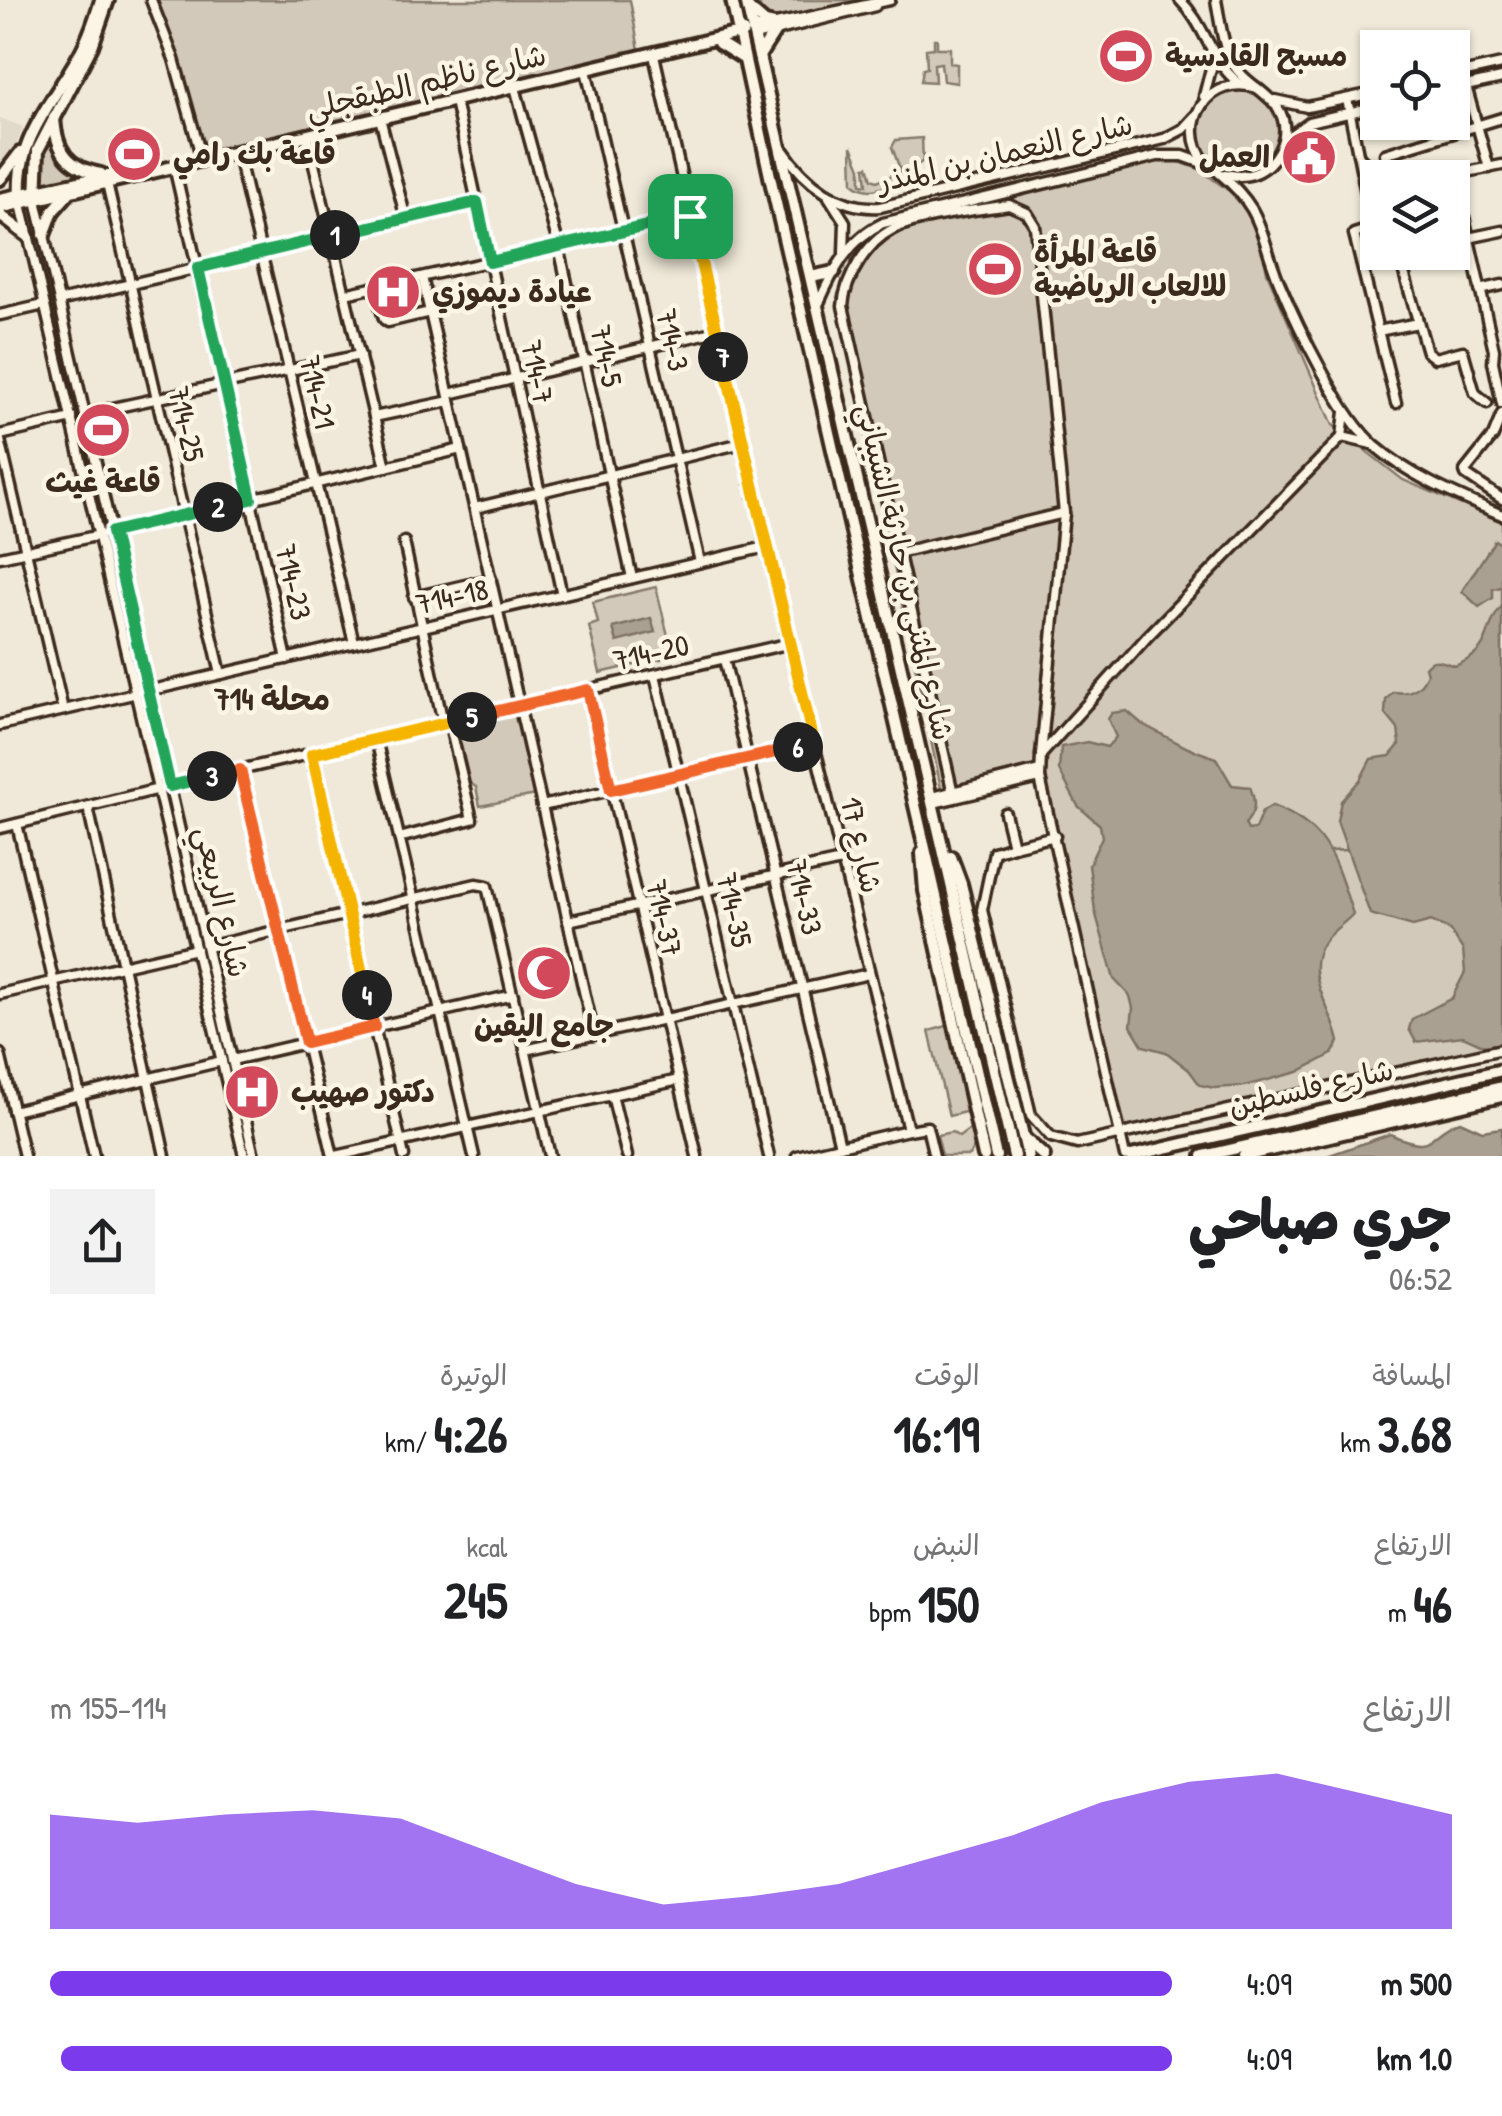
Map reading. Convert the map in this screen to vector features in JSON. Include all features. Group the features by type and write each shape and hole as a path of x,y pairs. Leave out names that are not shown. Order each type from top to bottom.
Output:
{"main road":[{"path":"36,195 38,150 92,46 104,0"},
{"path":"0,178 14,162 80,55 104,0"},
{"path":"733,4 718,41 745,59"},
{"name":"شارع المثنى بن حارثة الشيباني","path":"733,4 996,1156"},
{"path":"746,4 761,21 774,28 759,56"},
{"name":"شارع المثنى بن حارثة الشيباني","path":"746,4 1014,1156"},
{"name":"شارع ناظم الطبقجلي","path":"0,198 20,199 753,33"},
{"path":"54,116 55,138 70,164 107,179"},
{"path":"20,199 20,170 32,129"},
{"name":"شارع ناظم الطبقجلي","path":"36,195 68,194 107,179"},
{"path":"44,235 52,211 68,194"},
{"name":"شارع ناظم الطبقجلي","path":"0,212 20,199"},
{"path":"0,212 28,236"},
{"path":"811,277 834,272"},
{"path":"918,812 925,891 981,1153"},
{"path":"937,821 962,884 1028,1156"},
{"name":"شارع فلسطين","path":"1128,1156 1502,1070"},
{"path":"1482,1074 1486,1091"},
{"name":"شارع فلسطين","path":"1203,1156 1502,1087"},
{"path":"1244,1156 1502,1096"},
{"path":"1288,1146 1302,1133"},
{"path":"1023,1138 1044,1156"}],"street":[{"path":"150,0 174,59 202,159"},
{"path":"1180,0 1202,27 1214,57 1241,84"},
{"path":"1216,0 1228,55 1239,73 1270,97 1284,104 1307,107 1360,96"},
{"path":"753,33 871,8 886,1"},
{"name":"شارع 17","path":"654,55 766,547 908,1130"},
{"path":"1214,57 1209,83 1197,111 1194,143 1208,165 1245,196 1264,231 1286,300 1346,412 1372,444 1404,467 1502,515"},
{"path":"1470,71 1502,64"},
{"name":"714-3","path":"586,70 700,562"},
{"path":"1470,85 1502,78"},
{"path":"1197,111 1217,90 1241,84 1257,88"},
{"name":"714-5","path":"515,87 559,248 632,578"},
{"path":"1217,172 1240,176 1272,162 1283,140 1284,122 1270,97"},
{"path":"1347,99 1360,161"},
{"name":"714-7","path":"455,100 562,595"},
{"path":"1470,102 1489,168"},
{"path":"1283,140 1303,124 1360,110"},
{"name":"شارع النعمان بن المنذر","path":"780,146 805,178 860,209 1164,138 1183,129 1197,111"},
{"path":"380,118 406,218"},
{"path":"1386,160 1385,154 1502,118"},
{"path":"307,135 386,467"},
{"name":"714-21","path":"238,151 354,643"},
{"name":"شارع النعمان بن المنذر","path":"818,305 843,258 867,230 883,223 1157,156 1184,156 1208,165"},
{"path":"1359,157 1362,160"},
{"name":"714-23","path":"173,165 288,659"},
{"path":"1470,172 1502,165"},
{"name":"714-25","path":"107,179 220,674"},
{"path":"823,190 845,222 843,258"},
{"name":"شارع الربيعي","path":"36,195 254,1156"},
{"name":"شارع الربيعي","path":"20,199 244,1156"},
{"path":"59,301 477,202"},
{"path":"954,795 843,306 847,284 864,256 886,234 906,225 1009,205 1032,218 1064,514 1040,774 1119,1134 1128,1156"},
{"path":"345,294 690,216"},
{"path":"1473,237 1502,231"},
{"path":"1360,232 1354,234 1360,258"},
{"path":"1470,245 1502,404"},
{"path":"1363,270 1396,403"},
{"path":"1403,270 1431,357 1464,351 1475,393 1487,403"},
{"path":"422,277 594,1035"},
{"path":"1480,290 1502,284"},
{"path":"375,288 386,321 430,312"},
{"path":"0,315 44,305"},
{"path":"1378,331 1418,322"},
{"path":"374,418 515,379 717,331"},
{"path":"85,414 360,355"},
{"path":"1041,755 1147,637 1342,437 1346,412"},
{"path":"1502,414 1493,436 1466,470 1472,479 1502,499"},
{"path":"63,710 0,438 72,418"},
{"path":"1342,437 1372,444"},
{"path":"475,508 742,443"},
{"path":"112,532 461,449"},
{"path":"898,553 1064,514"},
{"path":"0,557 100,535"},
{"path":"399,838 472,820 414,597 404,542"},
{"name":"714-18","path":"148,692 766,547"},
{"path":"414,597 491,579"},
{"path":"117,604 128,602"},
{"name":"714-20","path":"170,786 791,643"},
{"name":"714-33","path":"724,659 840,1146"},
{"name":"714-35","path":"655,674 769,1156"},
{"name":"714-37","path":"588,690 697,1156"},
{"path":"0,726 137,693"},
{"path":"376,739 474,1156"},
{"path":"542,806 814,743"},
{"path":"312,754 404,1156"},
{"path":"240,770 334,1156 679,1080"},
{"path":"932,800 1040,774"},
{"path":"0,828 159,790"},
{"path":"88,807 164,1156"},
{"path":"1005,813 1013,846"},
{"path":"17,824 94,1156"},
{"path":"1056,836 994,852 982,910 1031,1116 1051,1137 1077,1144 1502,1049"},
{"path":"568,920 841,861"},
{"path":"207,947 483,884 488,889 550,1156"},
{"path":"182,889 193,886"},
{"path":"0,994 196,949"},
{"path":"525,1050 869,974"},
{"path":"232,1060 513,995"},
{"path":"0,1054 24,1154 12,1156"},
{"path":"13,1111 222,1061"},
{"path":"612,1094 627,1156"},
{"path":"797,1156 927,1127 934,1156"}],"shaded area":[{"path":"156,0 630,0 639,50 204,151"},
{"path":"757,0 866,0 777,19 765,17"},
{"path":"934,39 937,48 950,48 950,63 957,64 957,83 943,81 941,63 934,64 935,82 921,81 923,69 927,68 926,49 934,48"},
{"path":"1238,89 1254,92 1267,101 1276,114 1276,146 1267,159 1254,168 1238,171 1222,168 1209,159 1200,146 1197,130 1200,114 1209,101 1222,92"},
{"path":"0,118 23,127 13,153 0,171"},
{"path":"49,135 61,161 83,175 40,186"},
{"path":"922,138 923,161 898,179 871,190 853,183 852,146 861,168 861,184 867,185 865,167 877,181 901,172 892,147 896,140"},
{"path":"1168,158 1199,169 1243,201 1260,231 1267,273 1333,425 1403,480 1502,522 1502,1052 1120,1132 1036,782 945,807 837,297 861,253 899,222"},
{"path":"29,205 123,594 121,595 118,595"},
{"path":"1495,540 1502,545 1502,587 1493,589 1493,598 1479,607 1462,591"},
{"path":"656,587 673,656 600,673 589,626 598,623 593,602"},
{"path":"1502,606 1502,1043 1485,1046 1463,1036 1416,1042 1409,1029 1412,1019 1452,998 1465,972 1463,950 1449,929 1431,921 1413,926 1370,914 1337,821 1341,801 1360,780 1371,759 1390,756 1400,744 1398,729 1385,713 1386,700 1393,692 1418,687 1427,674 1425,667 1431,662 1455,666 1477,653"},
{"path":"124,608 137,651 187,881 178,857"},
{"path":"651,618 655,632 617,642 613,628"},
{"path":"514,710 518,713 535,795 480,806 476,787 468,782 454,724"},
{"path":"1127,711 1142,724 1216,758 1232,785 1250,787 1254,806 1245,824 1248,830 1255,829 1262,812 1272,806 1306,824 1327,848 1353,914 1324,942 1316,966 1339,1042 1332,1054 1298,1072 1245,1086 1214,1088 1200,1085 1189,1070 1166,1052 1143,1046 1131,1026 1130,996 1114,979 1095,911 1089,865 1102,837 1100,825 1078,806 1059,770 1061,747 1087,742 1107,747 1116,737 1108,719 1112,713"},
{"path":"191,894 252,1156 247,1156"},
{"path":"950,1025 969,1111 949,1116 929,1031"},
{"path":"1460,1121 1482,1131 1502,1128 1502,1156 1327,1156 1390,1134 1424,1142"},
{"path":"974,1126 975,1145 969,1156 942,1156 937,1135 952,1132 959,1137"}],"waterway":[{"path":"1331,851 1347,850"}],"place":[{"name":"مسبح القادسية","path":"1126,56"},
{"name":"قاعة بك رامي","path":"134,154"},
{"name":"العمل","path":"1309,157"},
{"name":"قاعة المرأة للالعاب الرياضية","path":"995,269"},
{"name":"عيادة ديموزي","path":"393,292"},
{"name":"قاعة غيث","path":"103,430"},
{"name":"جامع اليقين","path":"544,973"},
{"name":"دكتور صهيب","path":"252,1092"}],"district":[{"name":"محلة 714","path":"272,699"}],"route":[{"path":"477,202 490,262 690,216 814,743 611,790 588,690 312,754 374,1027 306,1043 240,770 170,786 112,532 251,499 198,268 477,202"}]}
